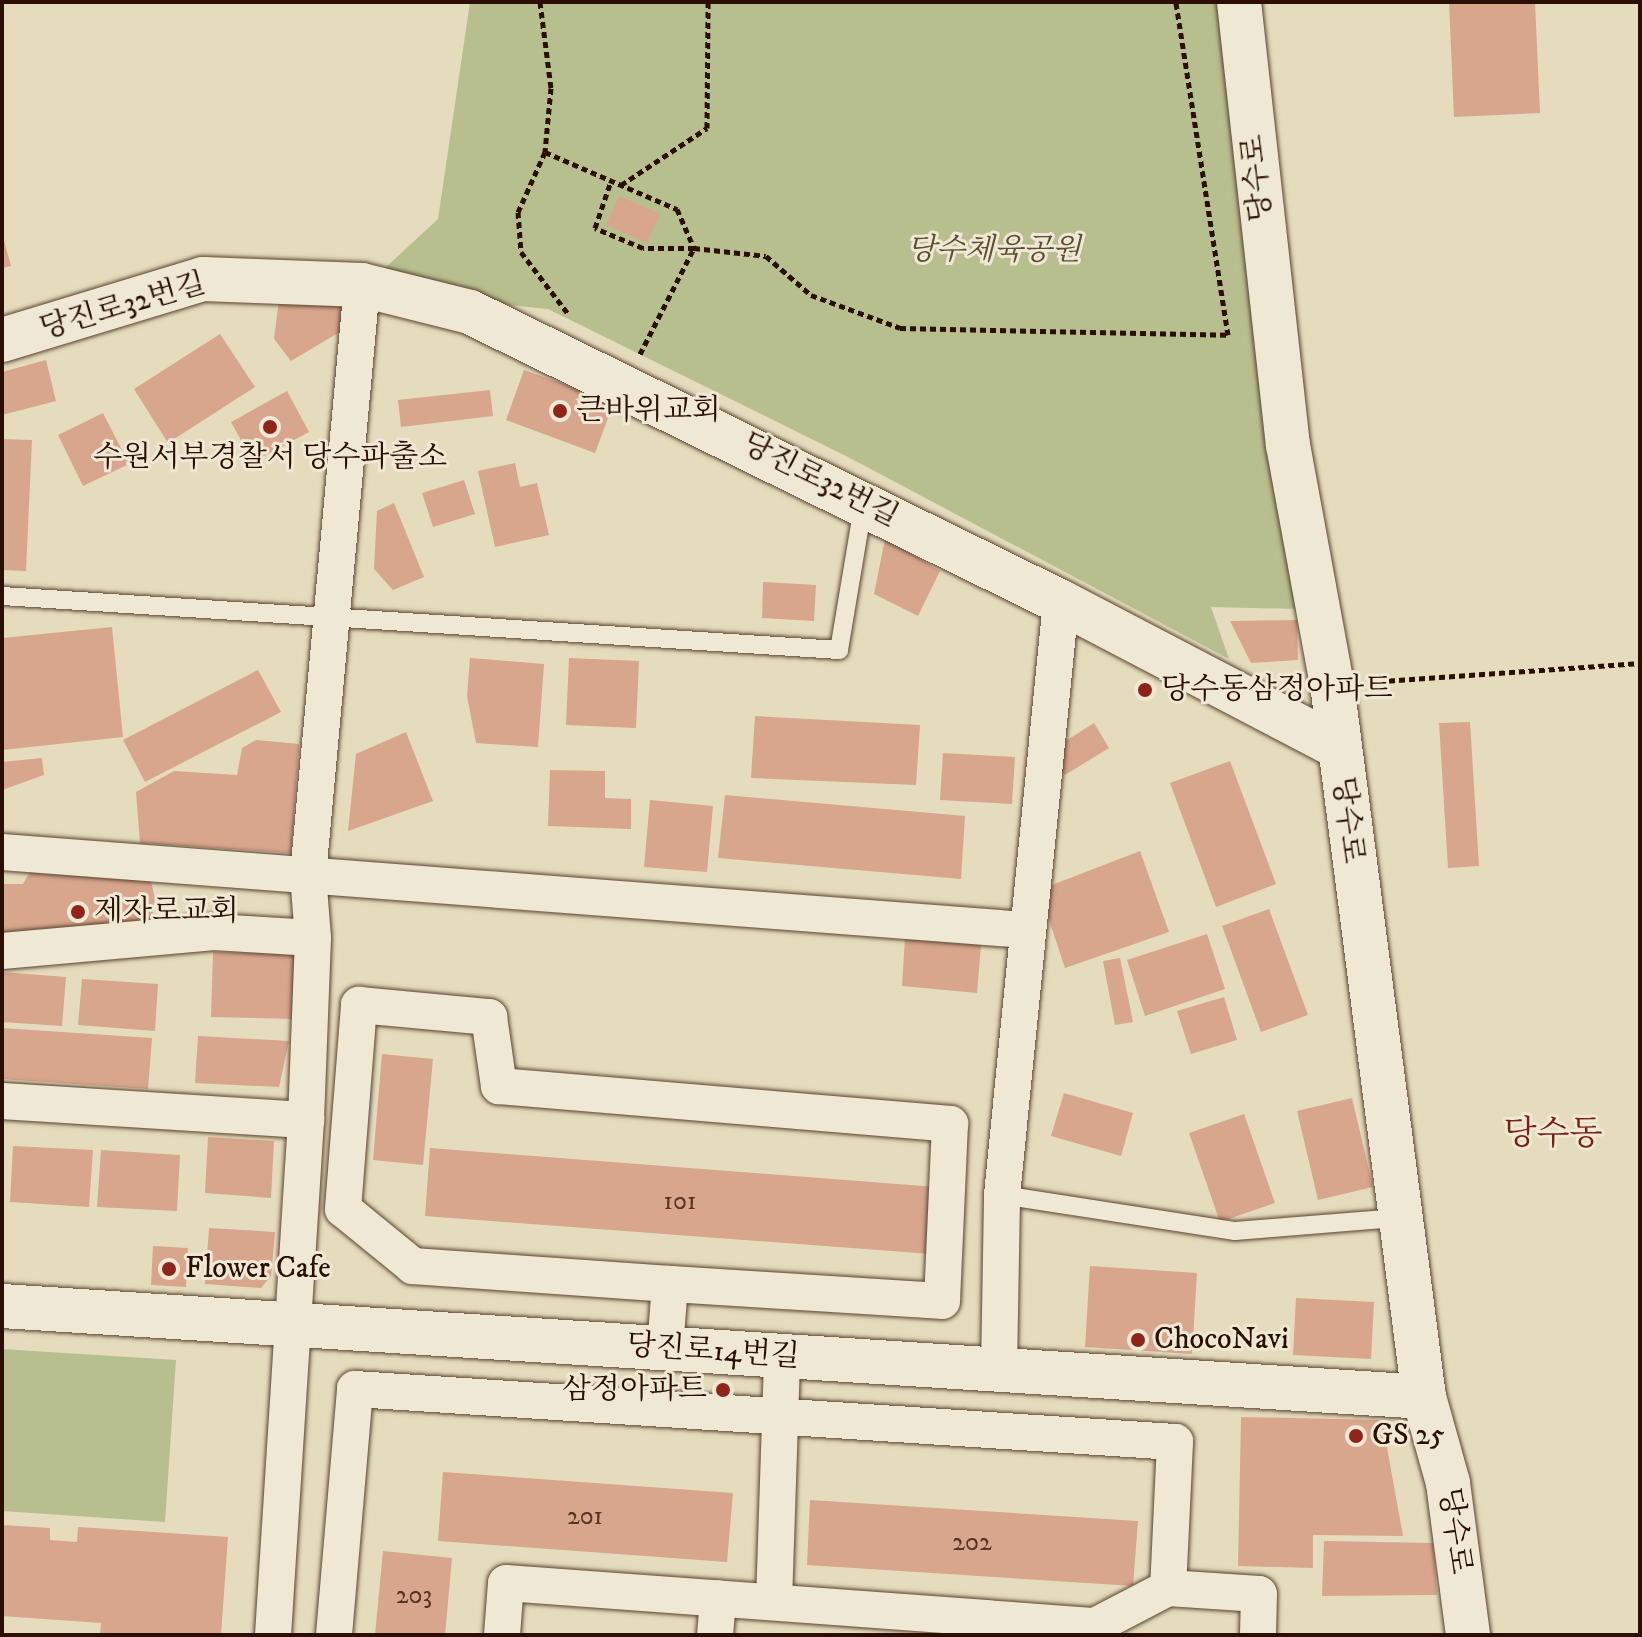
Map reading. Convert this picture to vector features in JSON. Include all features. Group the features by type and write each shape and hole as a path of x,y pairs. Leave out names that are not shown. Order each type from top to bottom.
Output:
{"street":[{"name":"당수로","path":"1239,2 1288,445 1332,684 1337,746 1424,1397 1448,1483 1468,1635"},
{"name":"당진로32번길","path":"2,340 203,279 362,285 470,312 864,503 1337,746"},
{"path":"273,1635 290,1324 306,1120 313,938 308,875 362,285"},
{"path":"999,1370 1002,1195 1024,930 1061,602"},
{"path":"2,852 1024,930"},
{"path":"2,951 214,932 313,938"},
{"path":"359,1005 489,1017 499,1086 950,1124 942,1301 670,1284 413,1266 343,1209 359,1005"},
{"path":"2,1101 306,1120"},
{"path":"665,1349 670,1284"},
{"name":"당진로14번길","path":"2,1306 1424,1397"},
{"path":"774,1602 782,1356"},
{"path":"334,1635 355,1389 1175,1442 1168,1588"},
{"path":"502,1635 506,1583 774,1602 879,1622 1094,1631 1168,1588 1259,1594 1258,1635"},
{"path":"715,1635 718,1598"}],"lane":[{"path":"2,596 332,614 839,650 864,503"},
{"path":"1002,1195 1235,1231 1398,1218"}],"path":[{"path":"540,2 551,88 545,152 518,212 521,252 547,294 581,322"},
{"path":"621,185 707,128 708,2"},
{"path":"611,181 595,228 643,248 694,248 766,256 811,295 900,328 1228,335 1176,2"},
{"path":"545,152 677,209 694,248"},
{"path":"629,349 640,355 694,248"},
{"path":"1332,684 1640,663"}],"green space":[{"name":"당수체육공원","path":"470,2 1219,2 1298,609 1211,607 1229,659 848,457 548,309 499,304 385,268 438,219"},
{"path":"2,1349 176,1360 165,1522 2,1511"}],"building":[{"path":"1449,2 1535,2 1540,113 1454,117"},
{"path":"619,196 660,214 647,243 606,225"},
{"path":"2,233 11,266 2,268"},
{"path":"279,300 342,303 353,324 291,361 274,339"},
{"path":"220,334 255,387 168,443 134,389"},
{"path":"46,360 56,401 2,415 2,372"},
{"name":"큰바위교회","path":"524,370 614,402 595,453 506,420"},
{"path":"490,390 493,416 401,427 398,400"},
{"name":"수원서부경찰서 당수파출소","path":"287,391 309,432 253,462 231,422"},
{"path":"103,413 129,464 83,486 58,435"},
{"path":"2,439 32,440 26,571 2,570"},
{"path":"515,463 520,487 537,483 549,535 495,547 478,471"},
{"path":"464,480 475,514 433,527 422,493"},
{"path":"394,503 424,577 393,590 374,569 377,511"},
{"path":"885,539 940,571 918,616 874,594"},
{"path":"763,582 816,585 814,621 762,618"},
{"path":"1297,620 1298,660 1251,663 1230,621"},
{"path":"112,627 123,737 2,750 2,638"},
{"path":"470,658 544,664 538,747 476,743 467,696"},
{"path":"569,658 639,661 636,728 566,725"},
{"path":"258,670 281,712 145,782 123,740"},
{"path":"755,716 920,725 916,785 751,778"},
{"path":"1470,722 1479,866 1448,868 1439,723"},
{"path":"1094,723 1109,748 1065,775 1050,751"},
{"path":"406,732 433,801 348,831 356,754"},
{"path":"256,740 299,744 291,853 140,843 136,792 174,771 237,775 242,748"},
{"path":"943,753 1015,757 1012,804 940,800"},
{"path":"42,758 44,775 2,790 2,762"},
{"path":"1230,761 1276,884 1216,907 1170,783"},
{"path":"550,770 605,771 605,798 631,799 631,829 548,826"},
{"path":"725,795 965,816 961,879 718,858"},
{"path":"650,800 713,806 707,872 644,867"},
{"path":"1140,851 1169,932 1065,968 1039,890"},
{"name":"제자로교회","path":"33,866 149,872 155,899 151,926 2,938 2,884 23,884"},
{"path":"1269,909 1308,1015 1261,1032 1222,926"},
{"path":"1207,934 1225,989 1145,1016 1127,960"},
{"path":"905,938 981,945 977,993 902,986"},
{"path":"213,952 297,954 295,1019 211,1017"},
{"path":"1120,958 1133,1022 1115,1025 1103,961"},
{"path":"2,972 66,977 62,1026 2,1022"},
{"path":"82,979 158,984 155,1031 78,1025"},
{"path":"1224,997 1237,1040 1191,1054 1177,1011"},
{"path":"2,1028 152,1038 148,1089 2,1079"},
{"path":"198,1036 289,1041 279,1087 195,1083"},
{"path":"382,1054 433,1059 423,1165 373,1160"},
{"path":"1064,1093 1133,1113 1121,1156 1051,1136"},
{"path":"1352,1098 1373,1187 1318,1200 1297,1111"},
{"path":"1244,1114 1275,1203 1220,1222 1189,1133"},
{"path":"208,1137 274,1141 271,1198 205,1193"},
{"path":"13,1146 93,1150 89,1207 10,1202"},
{"path":"430,1148 936,1187 931,1254 425,1216"},
{"path":"101,1150 180,1155 177,1211 97,1207"},
{"path":"209,1228 275,1232 271,1276 261,1288 205,1284"},
{"path":"153,1246 188,1248 186,1287 151,1285"},
{"path":"1090,1266 1197,1273 1192,1354 1085,1347"},
{"path":"1296,1298 1374,1302 1371,1359 1293,1355"},
{"path":"1241,1417 1382,1420 1403,1536 1313,1535 1313,1568 1238,1566"},
{"path":"443,1472 733,1493 727,1562 438,1541"},
{"path":"810,1500 1138,1521 1133,1586 807,1565"},
{"path":"2,1525 50,1528 50,1540 77,1542 78,1527 228,1537 221,1635 100,1635 101,1623 2,1616"},
{"path":"1324,1541 1433,1543 1437,1595 1322,1596"},
{"path":"383,1551 452,1558 445,1635 375,1635"}],"place":[{"name":"큰바위교회","path":"560,411"},
{"name":"수원서부경찰서 당수파출소","path":"270,427"},
{"name":"당수동삼정아파트","path":"1145,690"},
{"name":"제자로교회","path":"78,912"},
{"name":"Flower Cafe","path":"169,1269"},
{"name":"ChocoNavi","path":"1138,1340"},
{"name":"삼정아파트","path":"723,1390"},
{"name":"GS 25","path":"1356,1436"}],"district":[{"name":"당수동","path":"1553,1135"}]}
